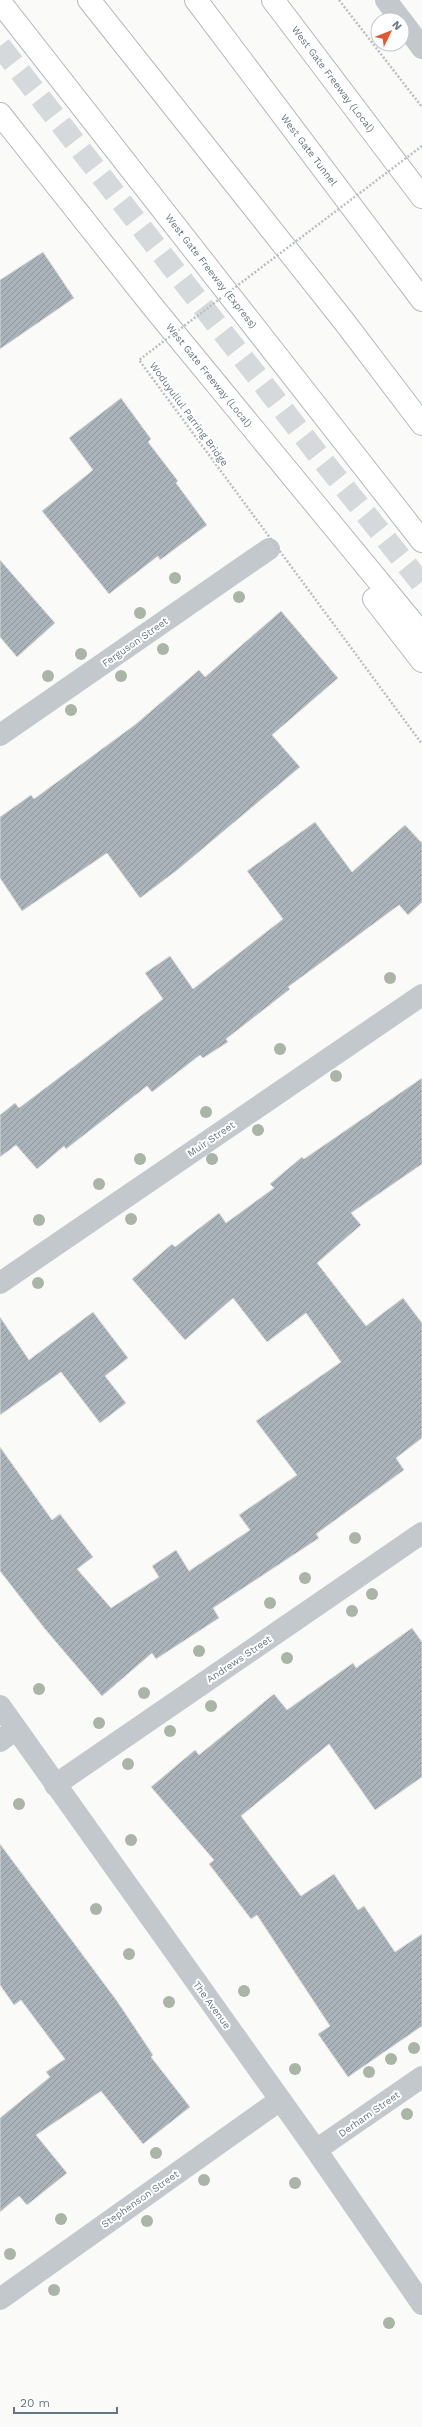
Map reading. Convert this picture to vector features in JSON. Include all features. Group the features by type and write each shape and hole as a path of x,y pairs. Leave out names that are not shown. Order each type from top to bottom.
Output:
{"highway":[{"path":"89,0 342,320 422,424"},
{"name":"West Gate Tunnel","path":"196,0 422,300"},
{"name":"West Gate Freeway (Local)","path":"272,0 422,197"},
{"name":"West Gate Freeway (Express)","path":"0,2 422,541"},
{"name":"West Gate Freeway (Local)","path":"0,114 152,306 422,634"},
{"path":"152,306 422,662"}],"street":[{"path":"386,0 396,12"},
{"path":"410,31 422,48"},
{"name":"Ferguson Street","path":"0,735 269,549"},
{"name":"Muir Street","path":"0,1283 422,995"},
{"name":"Andrews Street","path":"55,1785 422,1533"},
{"name":"The Avenue","path":"0,1706 8,1735 55,1785 316,2150 422,2304"},
{"name":"Derham Street","path":"316,2150 422,2077"},
{"name":"Stephenson Street","path":"0,2299 280,2100"}],"path":[{"path":"339,0 422,107"},
{"name":"Woduyullul Parring Bridge","path":"422,146 139,360 422,744"}],"building":[{"path":"43,252 74,298 0,349 0,280"},
{"path":"121,398 151,439 148,442 178,481 176,483 207,525 160,560 158,556 109,594 42,511 93,470 69,438"},
{"path":"0,560 55,623 17,657 0,637"},
{"path":"281,611 338,678 272,735 300,767 176,871 140,898 107,853 22,911 0,878 0,817 31,795 34,799 136,724 199,670 205,677"},
{"path":"315,822 352,872 405,825 422,843 422,902 408,915 399,905 288,987 290,989 226,1039 228,1042 203,1058 200,1055 152,1092 147,1086 66,1149 64,1146 37,1169 16,1145 0,1157 0,1115 15,1103 19,1108 163,999 145,973 170,956 193,989 283,919 247,871"},
{"path":"422,1078 422,1164 351,1213 361,1225 317,1263 366,1326 403,1298 422,1323 422,1438 396,1458 404,1470 316,1534 319,1538 213,1608 219,1618 156,1659 152,1653 102,1696 45,1629 0,1571 0,1447 52,1520 60,1514 93,1557 77,1569 111,1608 159,1577 152,1566 176,1550 189,1571 250,1530 239,1515 297,1475 256,1421 341,1362 306,1313 267,1342 233,1298 185,1340 132,1279 172,1244 175,1247 219,1213 226,1223 274,1188 270,1184 302,1157 304,1159"},
{"path":"93,1312 128,1358 105,1376 126,1403 100,1423 61,1372 0,1415 0,1317 29,1360"},
{"path":"412,1628 422,1642 422,1777 375,1810 329,1744 241,1816 301,1896 334,1874 358,1910 364,1906 395,1952 422,1934 422,2026 348,2077 318,2034 330,2026 257,1915 251,1919 209,1864 214,1860 151,1787 195,1750 199,1755 274,1694 287,1710 353,1663 356,1668"},
{"path":"0,1844 117,2001 153,2055 151,2057 190,2107 143,2144 101,2091 36,2135 67,2173 27,2205 19,2196 0,2212 0,2118 50,2077 46,2072 65,2059 21,2000 14,2005 0,1985"}],"tunnel":[{"path":"0,46 320,457 422,584"}]}
